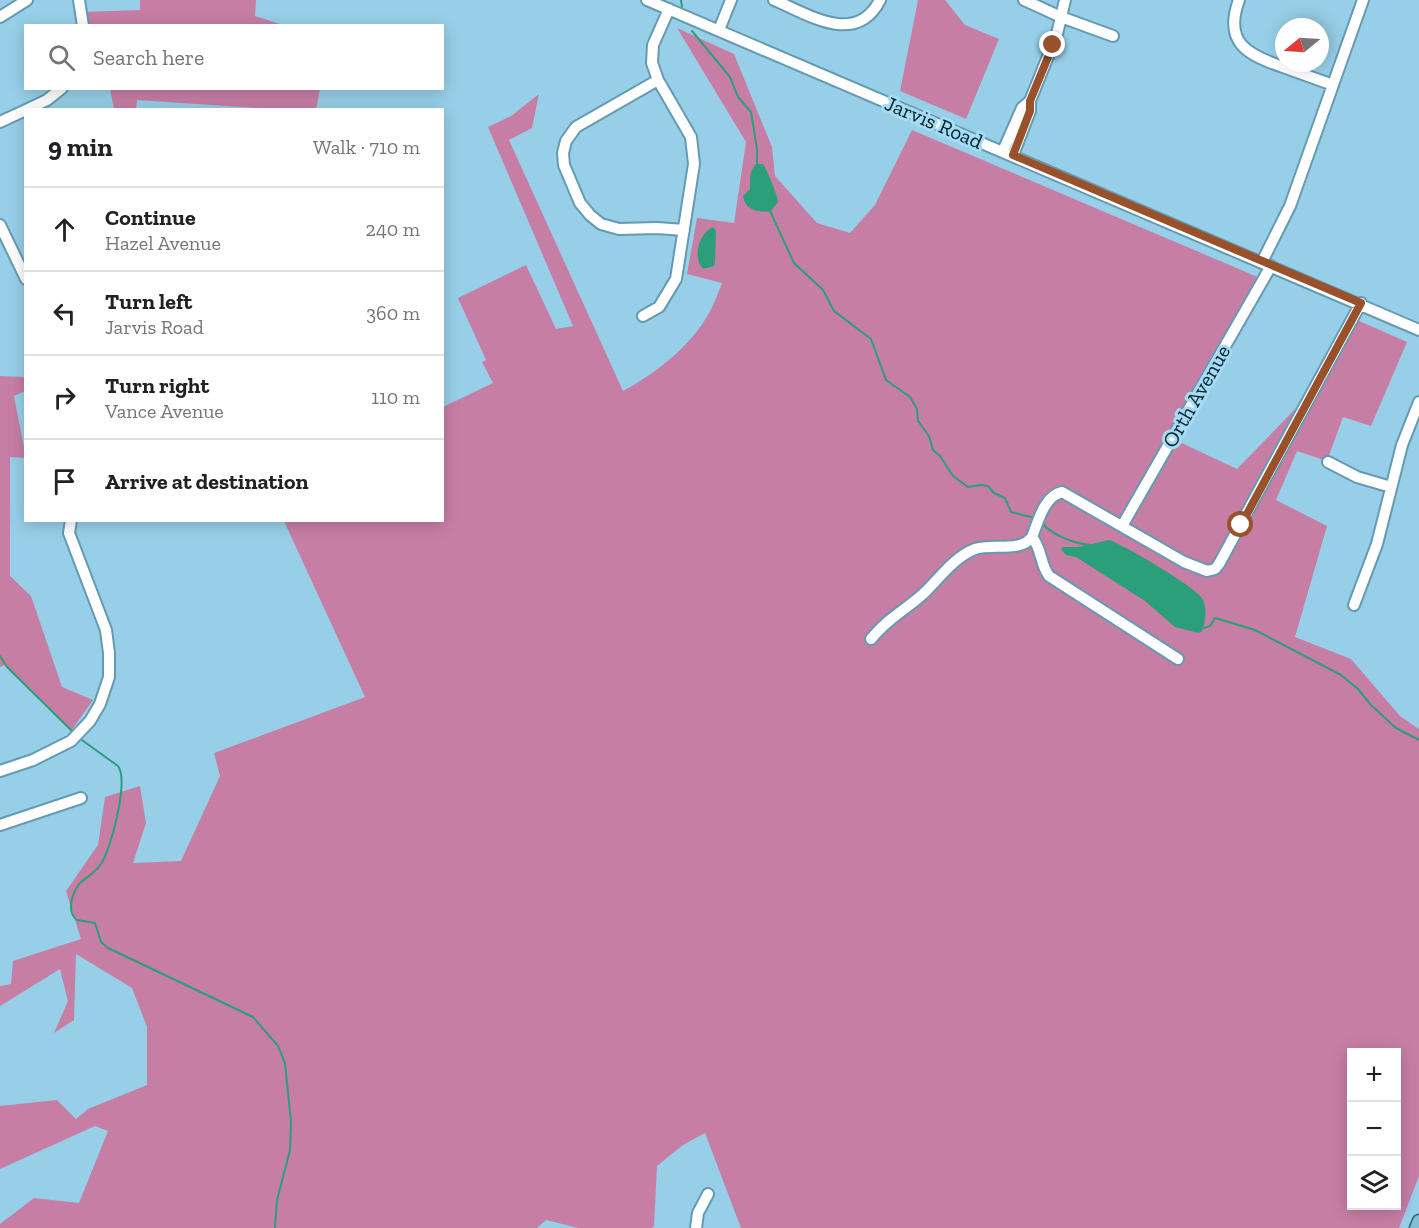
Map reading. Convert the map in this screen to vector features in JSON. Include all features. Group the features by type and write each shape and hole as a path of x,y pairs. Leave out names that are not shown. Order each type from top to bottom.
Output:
{"main road":[{"path":"1416,1228 1419,1221"}],"street":[{"path":"0,17 27,0"},
{"path":"79,0 83,24"},
{"name":"Jarvis Road","path":"647,0 1361,303 1419,330"},
{"path":"719,30 731,0"},
{"path":"774,0 831,24 842,25 852,24 867,17 880,0"},
{"path":"1024,0 1061,17 1113,36"},
{"path":"1008,153 1030,111 1030,101 1053,45 1065,0"},
{"path":"1239,0 1233,23 1237,38 1246,51 1259,59 1333,85"},
{"name":"Orth Avenue","path":"1122,526 1266,264 1287,216 1363,0"},
{"path":"643,316 659,307 676,279 694,164 691,137 658,80 652,63 652,52 669,9"},
{"path":"658,80 576,127 564,147 564,165 580,202 601,224 625,230 657,228 684,230"},
{"path":"49,105 60,90"},
{"path":"0,122 24,111"},
{"path":"0,225 24,275"},
{"path":"871,639 893,616 919,597 968,552 985,547 1021,545 1028,542 1050,499 1062,492 1184,562 1207,571 1220,564 1361,303"},
{"path":"1354,605 1377,544 1405,435 1419,402"},
{"path":"1328,462 1357,477 1391,487"},
{"path":"0,771 33,760 71,741 95,713 109,677 106,630 69,533 71,522"},
{"path":"1032,537 1040,549 1045,571 1049,576 1178,659"},
{"path":"0,825 81,798"},
{"path":"696,1228 698,1213 708,1194"}],"shaded area":[{"path":"140,0 256,0 255,16 280,24 84,24 82,12 140,10"},
{"path":"918,0 945,0 965,25 999,39 966,119 900,91"},
{"path":"677,28 734,54 772,147 775,176 817,223 850,233 875,205 912,130 1260,278 1173,439 1237,469 1302,402 1348,316 1407,342 1371,426 1343,417 1327,461 1297,451 1276,500 1327,526 1295,637 1351,659 1400,716 1419,729 1419,1176 1399,1228 741,1228 705,1133 683,1145 657,1166 654,1226 652,1228 578,1228 546,1220 537,1228 0,1228 0,1224 34,1198 79,1203 108,1131 95,1126 0,1169 0,1106 57,1100 76,1119 88,1109 147,1085 147,1027 132,988 76,954 74,1020 54,1033 68,1001 60,969 0,1006 0,986 11,984 13,961 81,939 66,891 98,845 105,797 140,786 146,823 133,863 181,861 220,776 214,753 365,697 284,522 444,522 444,407 493,383 482,362 486,360 458,298 526,265 556,329 573,326 488,127 511,116 539,94 532,128 509,140 623,391 648,376 682,348 711,310 722,283 687,274 697,218 734,223 746,142"},
{"path":"110,90 320,90 316,108 257,108 137,100 136,108 114,108"},
{"path":"756,164 763,164 776,194 778,202 771,211 753,210 744,201 743,196 750,189 751,172"},
{"path":"713,227 716,231 715,262 714,266 703,269 698,258 699,246 704,234"},
{"path":"0,376 24,377 24,391 14,396 24,458 10,457 10,576 31,596 62,687 93,700 71,731 5,665 0,667"},
{"path":"1109,540 1158,566 1196,592 1205,605 1202,631 1199,633 1175,627 1145,601 1076,557 1066,555 1061,549"}],"waterway":[{"path":"681,0 682,7"},
{"path":"692,31 730,77 738,97 751,112 757,149 757,166"},
{"path":"770,211 794,263 823,290 834,311 871,339 886,380 910,397 917,409 918,421 929,436 933,450 940,456 953,476 968,487 988,486 994,493 1005,498 1011,512 1035,518"},
{"path":"1042,523 1063,538 1089,545"},
{"path":"1204,628 1210,626 1215,618 1255,630 1341,675 1396,728 1419,740"},
{"path":"0,656 7,667 75,734"},
{"path":"79,738 118,766 121,786 114,830 105,856 97,870 77,887 71,902 72,912 77,920 95,923 101,942 108,948 253,1017 278,1046 285,1063 291,1122 290,1150 277,1200 275,1228"}],"route":[{"path":"1053,45 1030,101 1030,111 1013,155 1361,303 1241,525"}]}
